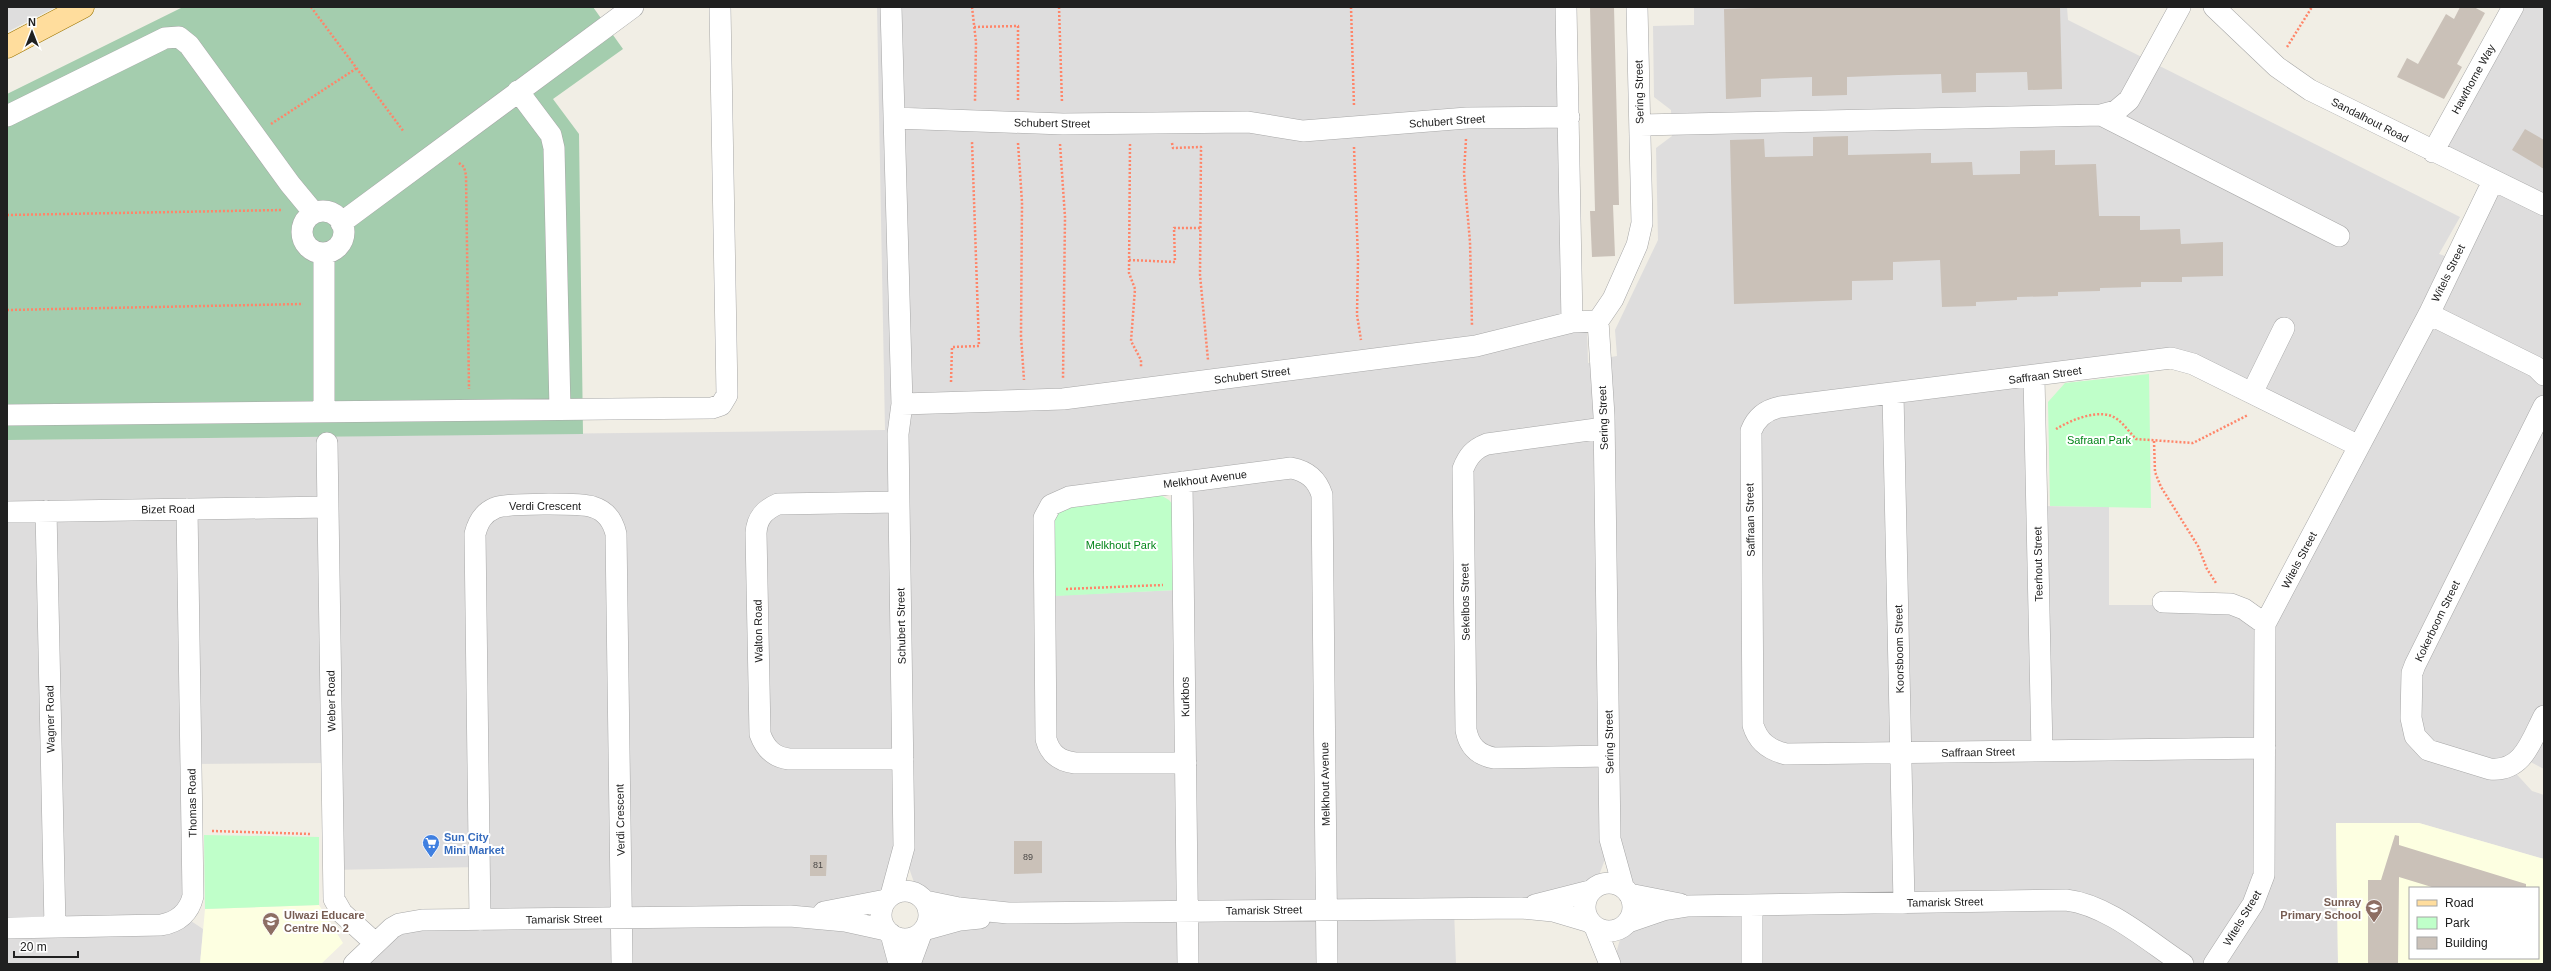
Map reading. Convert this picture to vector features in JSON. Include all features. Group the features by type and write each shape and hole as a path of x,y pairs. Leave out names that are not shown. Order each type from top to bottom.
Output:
{"main road":[{"path":"7,46 83,7"}],"street":[{"path":"341,223 633,7"},
{"path":"7,415 324,410 712,408 721,405 726,395 720,7"},
{"name":"Schubert Street","path":"889,897 904,847 898,434 902,404 891,7"},
{"path":"1566,7 1572,322"},
{"name":"Sering Street","path":"1592,889 1608,854 1610,839 1604,428 1598,321 1613,299 1640,232 1640,125 1637,7"},
{"path":"1640,125 2100,115 2116,110 2129,100 2180,7"},
{"name":"Sandalhout Road","path":"2214,7 2277,67 2310,90 2433,152 2544,205"},
{"name":"Hawthorne Way","path":"2433,152 2513,7"},
{"path":"7,116 165,38 179,37 189,45 254,135 312,210 331,213 341,223 344,235 336,249 324,253 312,250 302,238 304,223 312,210"},
{"path":"518,91 551,135 554,148 560,409"},
{"path":"2100,115 2338,236"},
{"name":"Schubert Street","path":"894,118 1063,124 1248,122 1303,131 1467,118 1569,117"},
{"name":"Witels Street","path":"2214,964 2253,904 2263,879 2265,624 2429,314 2493,181"},
{"path":"324,253 324,410"},
{"path":"2429,314 2536,367 2544,376"},
{"name":"Schubert Street","path":"902,404 1063,399 1476,346 1572,322 1598,321"},
{"path":"2259,396 2284,328"},
{"name":"Saffraan Street","path":"2265,748 1786,754 1770,749 1764,744 1753,725 1751,431 1759,417 1772,409 2034,377 2171,358 2193,364 2359,446"},
{"name":"Teerhout Street","path":"2034,377 2042,751"},
{"name":"Koorsboom Street","path":"1894,394 1904,903"},
{"name":"Kokerboom Street","path":"2544,406 2415,665 2412,673 2411,718 2415,736 2428,750 2490,769 2500,770 2515,765 2523,756 2544,716"},
{"name":"Sekelbos Street","path":"1604,428 1487,444 1478,448 1466,461 1464,469 1466,730 1474,749 1494,758 1609,756"},
{"name":"Weber Road","path":"328,443 334,899 342,913 375,942"},
{"name":"Melkhout Avenue","path":"1186,763 1075,763 1067,762 1053,754 1046,739 1043,589 1043,526 1046,512 1056,501 1068,497 1291,468 1306,473 1319,488 1322,494 1327,964"},
{"name":"Kurkbos","path":"1182,482 1188,964"},
{"name":"Walton Road","path":"899,502 778,504 764,512 757,525 756,533 760,734 763,743 775,755 789,759 903,759"},
{"name":"Verdi Crescent","path":"480,920 475,534 477,525 488,512 504,506 592,506 607,515 614,527 622,964"},
{"name":"Bizet Road","path":"7,512 328,507"},
{"name":"Thomas Road","path":"7,928 161,925 176,920 188,910 193,896 187,509"},
{"name":"Wagner Road","path":"46,512 55,927"},
{"path":"2163,602 2231,604 2244,609 2265,624"},
{"name":"Sering Street","path":"1610,839 1626,890"},
{"name":"Schubert Street","path":"904,847 923,898"},
{"path":"1607,884 1626,890 1633,906 1611,964 1593,924 1586,913 1585,904 1592,889 1607,884"},
{"name":"Tamarisk Street","path":"1521,908 1592,889"},
{"path":"899,964 881,915 889,897 906,890 923,898 930,910 929,921 910,964"},
{"name":"Tamarisk Street","path":"1626,890 1688,906"},
{"name":"Tamarisk Street","path":"790,916 844,909 889,897"},
{"name":"Tamarisk Street","path":"923,898 959,908 1008,913 1521,908 1553,911 1593,924"},
{"name":"Tamarisk Street","path":"1625,925 1663,910 1688,906 2077,902 2104,911 2183,964"},
{"path":"1752,905 1752,964"},
{"name":"Tamarisk Street","path":"923,932 960,920 1008,913"},
{"name":"Tamarisk Street","path":"354,964 375,942 392,928 410,921 790,916 845,921 888,932"},
{"path":"1593,924 1613,931 1625,925"},
{"path":"888,932 904,939 923,932"}],"path":[{"path":"311,7 404,132"},
{"path":"950,403 952,347 979,346 972,121 976,79 976,42 972,7"},
{"path":"1059,7 1063,124 1060,144 1065,217 1063,399"},
{"path":"1351,7 1358,260 1357,315 1363,360"},
{"path":"2277,67 2312,7"},
{"path":"974,27 1018,26 1017,156 1022,202 1021,336 1025,400"},
{"path":"254,135 357,68"},
{"path":"1467,118 1464,173 1470,242 1470,316 1476,346"},
{"path":"1130,123 1129,260 1130,273 1135,289 1131,341 1141,360 1142,389"},
{"path":"1169,123 1173,148 1201,147 1202,228 1200,275 1206,350 1212,380"},
{"path":"441,148 464,167 466,175 469,409"},
{"path":"7,215 312,210"},
{"path":"1129,260 1175,262 1174,228 1202,228"},
{"path":"7,310 324,304"},
{"path":"2036,439 2051,438 2056,430 2076,418 2098,415 2117,418 2136,439 2154,442 2193,442 2258,410 2259,396"},
{"path":"2154,442 2155,472 2161,487 2198,546 2207,569 2231,604"},
{"path":"1043,589 1184,585"},
{"path":"192,829 333,833"}],"shaded area":[{"path":"7,7 56,7 7,32"},
{"path":"183,7 593,7 623,49 553,99 579,134 583,434 7,440 7,94"},
{"path":"877,7 1565,7 1571,327 1587,326 1588,363 1599,362 1599,359 1617,356 1615,330 1658,240 1656,148 1672,136 1671,110 1654,97 1653,26 1694,25 1694,7 2067,7 2068,20 2460,217 2439,254 2454,259 2492,182 2432,153 2512,7 2544,7 2544,769 2523,758 2511,768 2532,791 2544,795 2544,859 2419,823 2336,823 2338,964 1613,964 1623,929 1663,911 1628,895 1607,854 1593,891 1454,910 1456,964 912,964 922,935 960,922 919,897 907,862 892,896 845,911 886,931 897,964 356,964 385,934 479,921 478,867 332,870 330,763 190,764 182,915 203,929 200,964 7,964 7,440 885,430","holes":["2193,364 2358,446 2263,625 2221,605 2109,605 2109,507 2036,506 2034,378","1181,484 1177,590 1045,596 1044,526"]},
{"name":"Sunray Primary School","path":"2336,823 2419,823 2544,859 2544,964 2338,964"},
{"name":"Ulwazi Educare Centre No. 2","path":"319,905 343,943 321,964 200,964 205,909"}],"green space":[{"name":"Safraan Park","path":"2149,374 2151,508 2050,506 2048,402 2065,383"},
{"name":"Melkhout Park","path":"1157,493 1169,500 1174,506 1177,590 1056,596 1050,571 1049,527 1060,507"},
{"path":"204,835 319,837 319,905 205,909"}],"building":[{"path":"1590,7 1614,7 1619,205 1613,205 1615,256 1592,257 1590,211 1595,211"},
{"path":"1788,7 2060,7 2062,89 2028,90 2027,72 1976,73 1976,92 1942,93 1941,74 1898,75 1847,77 1847,95 1812,96 1812,77 1761,79 1761,97 1726,99 1724,9"},
{"path":"2460,7 2474,7 2485,13 2457,64 2462,67 2444,99 2397,77 2407,58 2418,64 2446,14 2454,19"},
{"path":"2525,129 2544,140 2544,169 2512,150"},
{"path":"1848,136 1848,155 1931,153 1931,163 1972,162 1973,175 2020,174 2020,151 2055,150 2055,165 2096,164 2099,216 2140,216 2140,230 2180,229 2181,244 2223,242 2223,276 2182,277 2182,282 2141,282 2141,287 2100,288 2100,291 2058,292 2058,296 2017,297 2017,300 1976,302 1976,306 1942,307 1940,260 1893,262 1893,280 1852,281 1852,300 1734,304 1730,140 1764,139 1765,157 1813,156 1813,137"},
{"path":"2395,835 2399,836 2399,845 2526,884 2526,887 2432,887 2399,877 2398,964 2368,964 2368,880 2381,880"},
{"path":"1014,841 1042,841 1042,873 1014,874"},
{"path":"810,855 827,855 826,876 810,876"}],"place":[{"name":"Sun City Mini Market","path":"431,858"},
{"name":"Sunray Primary School","path":"2374,923"},
{"name":"Ulwazi Educare Centre No. 2","path":"271,936"}]}
